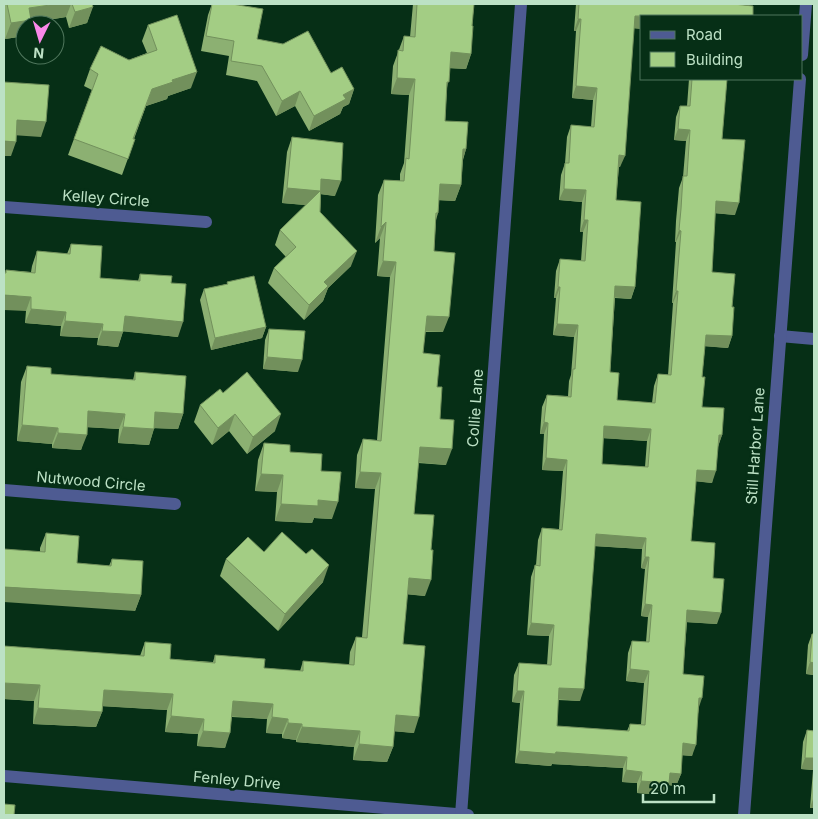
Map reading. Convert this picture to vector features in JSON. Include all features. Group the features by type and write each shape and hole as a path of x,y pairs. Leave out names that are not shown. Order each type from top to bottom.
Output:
{"street":[{"name":"Collie Lane","path":"461,815 521,4"},
{"path":"803,42 806,4"},
{"name":"Still Harbor Lane","path":"744,815 800,80"},
{"name":"Kelley Circle","path":"4,206 206,222"},
{"path":"780,336 814,339"},
{"name":"Nutwood Circle","path":"4,490 175,504"},
{"name":"Fenley Drive","path":"4,776 468,815"}],"building":[{"path":"7,4 57,4 29,8 30,15 15,15 15,22 11,23"},
{"path":"72,4 92,4 93,7 75,12"},
{"path":"212,4 232,4 263,9 257,39 283,44 308,31 331,73 342,67 354,89 343,95 346,99 314,116 300,91 282,101 262,66 231,61 234,41 206,36"},
{"path":"417,4 474,4 471,54 451,52 449,82 447,82 445,121 468,122 466,149 463,149 461,185 440,184 438,213 436,213 434,251 455,253 449,317 427,316 423,353 440,355 437,387 442,387 440,419 454,420 452,449 420,447 414,514 434,515 431,580 409,578 403,644 425,646 419,717 396,715 393,747 359,744 360,731 302,727 302,724 288,723 288,719 272,717 273,704 233,701 230,733 203,731 204,719 171,716 173,694 104,690 102,712 38,708 40,685 4,683 4,646 144,656 145,642 171,644 170,659 215,663 215,655 265,659 264,668 303,671 303,661 354,665 356,637 367,638 381,473 360,472 363,439 381,441 396,262 383,261 386,222 381,227 384,180 404,181 406,158 409,159 415,79 397,78 398,50 403,51 404,36 415,37"},
{"path":"579,4 733,4 753,6 753,15 635,16 625,156 619,155 616,200 641,202 635,287 615,286 610,372 619,373 617,400 655,403 658,374 671,375 678,291 676,291 683,176 687,176 690,130 678,129 680,106 690,106 692,80 727,80 722,139 745,140 739,203 716,201 712,272 735,274 732,336 706,335 702,377 705,377 702,407 724,408 722,435 719,435 716,471 697,470 691,541 715,543 713,578 724,579 721,613 687,610 683,674 704,676 702,698 699,698 696,745 683,743 681,774 670,773 669,783 641,781 642,772 626,770 627,757 519,751 524,691 517,691 519,663 551,665 554,625 531,623 535,565 540,566 542,528 562,530 565,499 567,460 546,458 548,423 544,422 547,395 571,397 573,369 575,369 578,325 557,324 560,259 585,261 588,220 584,220 586,190 564,189 565,163 569,163 571,125 594,127 597,88 576,86 581,19 578,19","holes":["604,426 651,429 648,467 602,464","596,534 646,538 645,557 649,557 645,604 652,605 649,642 632,641 630,669 649,671 645,725 630,724 629,731 557,726 559,688 584,689"]},
{"path":"177,15 197,72 152,89 133,139 135,139 128,159 74,139 98,74 90,69 101,46 129,60 157,50 148,25"},
{"path":"4,82 49,85 46,122 17,120 16,142 4,141"},
{"path":"292,137 343,143 341,181 321,179 320,212 357,251 324,282 328,286 309,305 274,268 296,247 280,230 320,191 287,188"},
{"path":"71,244 102,246 100,278 140,281 140,274 172,276 171,283 186,284 183,322 125,316 123,332 102,331 103,324 65,321 66,312 31,309 31,297 4,295 4,273 6,273 6,270 35,273 37,251 70,254"},
{"path":"254,276 266,327 215,338 204,289"},
{"path":"269,329 305,331 302,360 267,357"},
{"path":"27,366 51,368 51,374 135,380 135,372 186,376 183,414 155,412 154,429 123,427 125,414 88,411 87,435 58,433 58,428 22,425"},
{"path":"247,372 281,414 253,437 235,414 218,428 200,405 220,389 223,393"},
{"path":"264,443 290,445 290,452 322,454 321,471 341,472 338,502 318,500 318,506 281,504 283,475 261,474"},
{"path":"282,532 306,554 312,549 329,565 285,614 226,559 248,537 264,552"},
{"path":"46,533 79,536 77,563 111,566 112,559 143,561 141,595 4,587 4,549 45,552"},
{"path":"812,634 814,634 814,663 810,662"},
{"path":"807,730 814,731 814,758 805,758"},
{"path":"4,804 15,805 14,815 4,815"}]}
